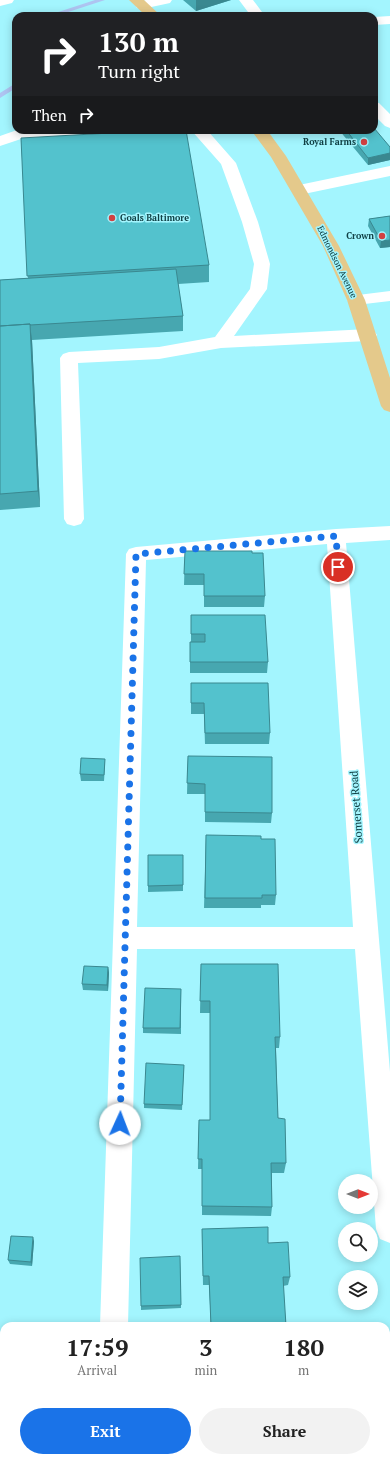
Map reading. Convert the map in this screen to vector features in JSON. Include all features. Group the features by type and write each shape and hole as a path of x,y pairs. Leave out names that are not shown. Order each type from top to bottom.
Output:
{"main road":[{"path":"139,3 149,12"},
{"name":"Edmondson Avenue","path":"262,134 278,156 299,190 331,246 356,300 390,406"}],"street":[{"path":"0,2 7,0"},
{"path":"139,3 165,0"},
{"path":"246,0 255,12"},
{"path":"378,20 390,20"},
{"path":"378,110 390,123"},
{"path":"0,141 19,134"},
{"path":"203,134 228,163 250,222 262,264 258,289 221,342"},
{"path":"299,190 390,171"},
{"path":"356,300 390,296"},
{"path":"74,519 68,358 159,353 221,342 368,335"},
{"path":"114,1322 136,554 336,536 390,533"},
{"name":"Somerset Road","path":"336,536 366,938 386,1132 390,1229"},
{"path":"125,938 366,938"}],"building":[{"path":"378,133 390,147 390,153 368,158 349,134 378,134"},
{"name":"Goals Baltimore","path":"92,134 187,134 209,265 27,276 21,138"},
{"path":"390,216 390,240 381,241 369,219"},
{"path":"176,269 183,316 0,326 0,280"},
{"path":"30,324 38,491 0,494 0,326"},
{"path":"185,551 252,551 252,553 263,553 265,596 204,596 204,574 184,574"},
{"path":"191,615 265,615 268,662 190,662 190,642 205,642 205,634 191,634"},
{"path":"191,683 268,683 270,733 205,733 204,703 191,703"},
{"path":"188,756 272,757 272,813 205,812 205,784 187,783"},
{"path":"81,758 105,759 104,775 80,774"},
{"path":"206,835 261,836 261,839 275,839 276,895 262,895 262,898 205,898"},
{"path":"148,855 183,855 183,885 148,886"},
{"path":"201,964 278,964 280,1037 275,1037 278,1118 285,1119 286,1163 271,1163 272,1207 202,1206 202,1159 198,1159 199,1120 210,1120 210,1001 200,1001"},
{"path":"84,966 108,967 107,985 82,984"},
{"path":"145,988 181,989 180,1028 143,1028"},
{"path":"146,1063 184,1065 182,1105 144,1104"},
{"path":"268,1227 268,1243 288,1242 290,1277 283,1277 286,1322 211,1322 209,1276 203,1276 202,1229"},
{"path":"11,1236 33,1237 31,1262 8,1260"},
{"path":"180,1256 181,1305 141,1306 140,1258"}],"waterway":[{"path":"62,12 102,0"},
{"path":"0,96 12,88"}],"place":[{"name":"Royal Farms","path":"364,142"},
{"name":"Goals Baltimore","path":"112,218"},
{"name":"Crown","path":"382,236"}],"route":[{"path":"120,1124 136,554 336,536 338,567"}]}
